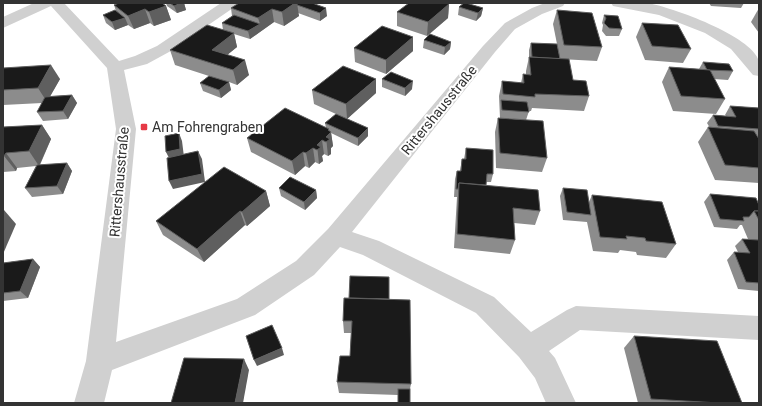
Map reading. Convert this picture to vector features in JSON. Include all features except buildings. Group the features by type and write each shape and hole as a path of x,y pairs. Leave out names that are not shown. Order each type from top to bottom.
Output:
{"street":[{"path":"3,23 46,3"},
{"path":"56,3 115,67 141,60 163,49 231,3"},
{"name":"Rittershausstraße","path":"100,361 246,307 305,268 336,236 489,49 510,26 537,10 558,3"},
{"path":"618,3 629,4 657,11 711,29 738,46 759,71"},
{"name":"Rittershausstraße","path":"88,403 100,361 126,129 115,67"},
{"path":"336,236 371,248 486,305 529,348 545,368 561,403"},
{"path":"529,348 576,318 759,328"}],"place":[{"name":"Am Fohrengraben","path":"144,127"}]}
